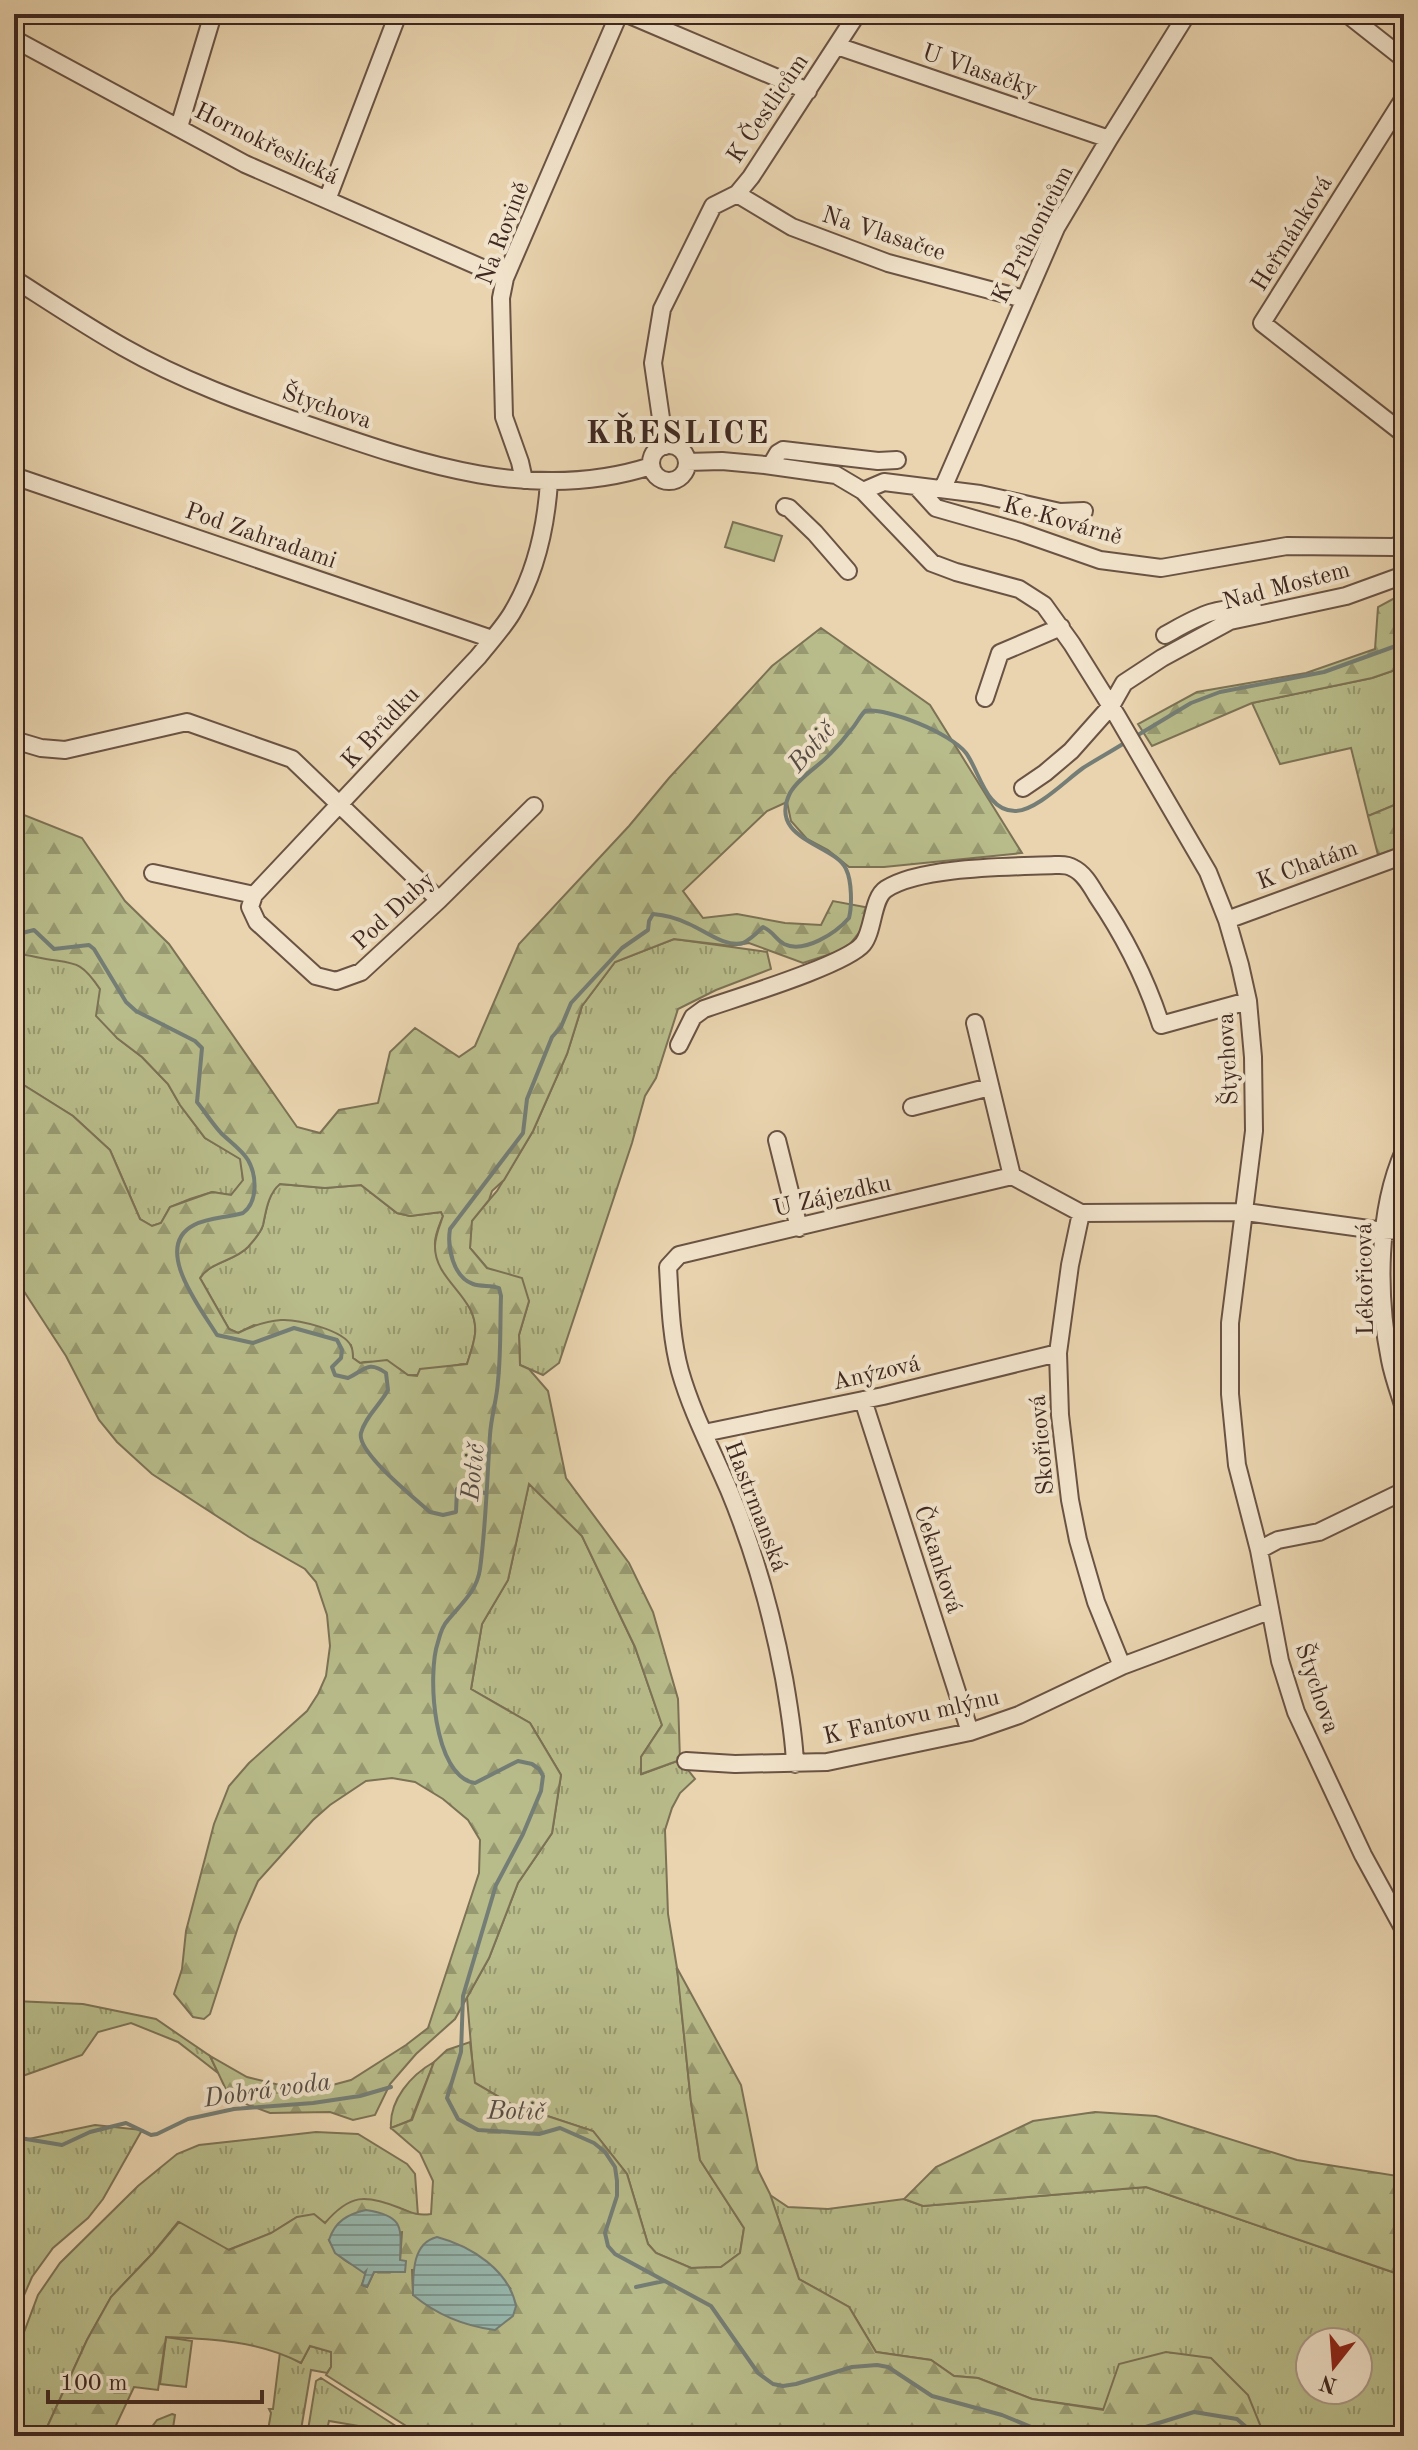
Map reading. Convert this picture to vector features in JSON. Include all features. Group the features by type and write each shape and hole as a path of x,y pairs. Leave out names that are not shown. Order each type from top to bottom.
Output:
{"street":[{"path":"179,127 213,14"},
{"path":"327,200 398,14"},
{"name":"Na Rovině","path":"524,480 504,417 501,298 505,278 619,14"},
{"path":"627,14 808,91"},
{"name":"K Čestlicům","path":"665,446 653,363 662,309 676,276 713,206 737,194 857,14"},
{"name":"K Průhonicům","path":"943,488 1056,228 1187,14"},
{"path":"1347,14 1404,59"},
{"name":"Hornokřeslická","path":"14,39 245,164 505,278"},
{"name":"U Vlasačky","path":"837,46 1109,139"},
{"name":"Heřmánková","path":"1404,98 1262,323 1404,434"},
{"name":"Na Vlasačce","path":"737,194 792,227 888,263 1024,299"},
{"name":"Štychova","path":"14,279 123,347 203,386 423,463 462,473 549,482 611,476 651,466 657,477 669,481 680,478 687,462 722,461 836,475 863,491 932,563 1019,589 1044,605 1136,747 1208,872 1227,920 1248,1001 1253,1057 1254,1131 1230,1323 1230,1394 1237,1465 1259,1550 1280,1661 1296,1712 1363,1855 1404,1930"},
{"path":"651,466 654,454 671,445 682,451 687,462"},
{"path":"771,465 783,450 878,461 897,460"},
{"name":"Pod Zahradami","path":"14,476 492,639"},
{"name":"K Brůdku","path":"254,895 478,657 511,615 529,580 543,529 549,482"},
{"path":"863,491 884,482 943,488 1060,512 1084,511"},
{"name":"Ke Kovárně","path":"917,487 936,508 1020,532 1100,560 1161,568 1287,546 1393,547 1404,544"},
{"path":"785,507 815,533 848,571"},
{"name":"Nad Mostem","path":"1023,788 1071,751 1114,711 1124,683 1162,658 1230,621 1346,596 1404,575"},
{"path":"1165,635 1223,608 1250,609 1267,614"},
{"path":"985,698 1000,653 1061,627"},
{"path":"14,740 41,748 65,750 187,722 292,759 439,900"},
{"name":"Pod Duby","path":"254,895 250,907 257,922 316,976 336,981 361,972 534,806"},
{"name":"K Chatám","path":"1227,920 1404,855"},
{"path":"679,1045 693,1017 704,1009 847,957 862,946 869,935 879,896 884,890 945,871 1055,865 1069,865 1076,869 1119,927 1148,986 1161,1025 1248,1001"},
{"path":"153,873 254,895"},
{"path":"975,1023 1012,1176 1081,1213 1246,1212 1383,1231 1404,1230"},
{"path":"912,1107 990,1087"},
{"path":"777,1140 799,1228"},
{"name":"Lékořicová","path":"1404,1151 1396,1169 1383,1231 1384,1313 1390,1360 1404,1408"},
{"name":"U Zájezdku","path":"668,1267 679,1255 1012,1176"},
{"name":"Skořicová","path":"1081,1213 1070,1265 1058,1353 1060,1415 1078,1540 1096,1602 1122,1666"},
{"name":"Hastrmanská","path":"668,1267 673,1336 679,1368 693,1412 745,1531 765,1595 789,1703 795,1764"},
{"name":"Anýzová","path":"704,1433 863,1400 1058,1353"},
{"name":"Čekanková","path":"863,1400 970,1732"},
{"path":"1259,1550 1278,1540 1319,1532 1404,1491"},
{"name":"K Fantovu mlýnu","path":"686,1761 827,1762 970,1732 1019,1715 1122,1666 1269,1611"}],"green space":[{"path":"733,522 782,536 774,561 725,547"},
{"path":"1404,593 1404,667 1372,678 1252,703 1152,746 1138,724 1197,692 1306,673 1375,649 1378,607"},
{"path":"821,628 930,705 1022,853 884,867 849,867 828,850 807,839 791,821 787,802 767,811 683,891 703,918 737,914 785,923 821,925 833,901 870,908 861,930 846,949 803,963 749,943 732,946 674,939 615,962 582,1006 567,1054 533,1131 504,1180 492,1191 489,1200 472,1221 470,1248 487,1268 522,1278 529,1301 519,1335 520,1365 529,1369 548,1391 566,1478 629,1563 653,1612 678,1699 680,1760 641,1774 641,1757 662,1725 635,1647 582,1536 529,1484 508,1580 482,1624 471,1689 530,1723 561,1775 552,1833 518,1883 489,1958 455,2019 416,2054 390,2084 375,2115 353,2120 330,2112 270,2113 230,2098 210,2056 247,2077 296,2089 325,2087 351,2080 428,2028 479,1873 480,1840 468,1820 443,1799 415,1782 392,1778 366,1781 313,1820 258,1881 239,1924 210,2014 204,2019 193,2017 174,1994 182,1969 186,1931 214,1824 229,1786 249,1763 307,1711 318,1694 326,1676 330,1646 327,1615 316,1582 305,1569 152,1474 117,1442 99,1420 66,1356 14,1276 14,1079 73,1116 110,1150 140,1219 152,1226 161,1223 170,1207 212,1192 231,1195 243,1180 240,1159 205,1138 168,1084 96,1016 100,989 88,973 72,963 14,954 14,811 82,838 125,901 169,944 297,1127 320,1133 339,1110 378,1103 390,1052 415,1028 459,1057 475,1046 519,944 772,666","holes":["280,1184 325,1188 361,1185 397,1213 410,1216 441,1212 443,1216 435,1242 437,1258 441,1269 464,1299 474,1321 474,1338 467,1364 420,1369 417,1376 408,1375 387,1360 360,1363 353,1358 347,1340 330,1330 298,1321 270,1321 238,1333 229,1329 200,1278 210,1268 243,1252 259,1234 270,1198"]},
{"path":"1404,667 1404,801 1368,816 1351,748 1280,764 1252,703 1372,678"},
{"path":"1404,801 1404,846 1378,855 1368,816"},
{"path":"674,939 767,952 771,969 716,990 678,1009 656,1078 645,1096 559,1363 543,1375 520,1365 519,1335 529,1301 487,1268 470,1248 471,1221 497,1191 533,1131 567,1054 582,1006 615,962"},
{"path":"14,954 74,962 89,973 100,989 117,1038 142,1057 168,1084 205,1138 241,1159 243,1181 231,1195 212,1192 190,1199 170,1207 161,1223 152,1226 140,1219 110,1150 73,1116 14,1079"},
{"path":"279,1184 325,1188 361,1185 397,1213 410,1216 441,1212 443,1216 435,1241 437,1257 465,1299 475,1321 467,1364 407,1375 385,1364 360,1363 353,1358 351,1345 254,1325 238,1333 229,1329 200,1278 210,1268 242,1252 254,1240 262,1228 270,1198"},
{"path":"529,1483 582,1536 635,1647 662,1725 641,1757 642,1774 680,1760 695,1779 680,1793 665,1830 668,1914 700,2160 744,2228 740,2253 721,2267 691,2268 656,2253 648,2244 627,2174 593,2131 511,2104 474,2082 467,1997 489,1958 518,1883 552,1833 561,1775 530,1723 471,1689 482,1624 508,1580"},
{"path":"677,1968 741,2085 758,2170 770,2194 799,2279 849,2307 876,2352 931,2360 954,2376 978,2378 1032,2399 1103,2410 1119,2364 1166,2352 1211,2358 1248,2395 1263,2432 1261,2436 422,2436 326,2375 331,2367 331,2352 310,2346 301,2363 252,2346 218,2340 166,2337 158,2390 134,2387 111,2436 43,2436 87,2340 111,2297 179,2222 229,2250 271,2233 297,2217 314,2214 325,2223 342,2206 359,2199 377,2200 415,2214 431,2214 433,2181 420,2153 391,2128 412,2120 434,2062 447,2050 470,2042 475,2083 511,2104 593,2131 627,2174 648,2244 656,2253 691,2268 721,2267 740,2253 744,2228 700,2160","holes":["402,2232 400,2261 404,2272 374,2272 367,2287 362,2285 368,2268 344,2260 329,2240","494,2268 510,2288 413,2295 412,2270"]},
{"path":"14,2001 83,2004 156,2019 210,2056 218,2073 178,2042 131,2023 98,2032 82,2055 14,2079"},
{"path":"434,2062 411,2120 391,2128 394,2108 403,2089"},
{"path":"1095,2112 1156,2116 1297,2160 1404,2177 1404,2276 1146,2187 923,2206 904,2199 936,2167 1033,2121"},
{"path":"95,2125 142,2130 103,2199 88,2218 53,2248 32,2277 14,2318 14,2142"},
{"path":"316,2132 358,2134 407,2164 415,2174 418,2216 402,2209 325,2223 297,2217 272,2233 228,2250 178,2222 111,2297 87,2340 43,2436 14,2436 14,2359 38,2295 60,2263 138,2186 177,2154 199,2145"},
{"path":"1146,2187 1404,2276 1404,2436 1261,2436 1263,2432 1032,2399 978,2378 954,2376 931,2360 876,2352 849,2307 799,2279 770,2195 788,2207 828,2209 904,2199 923,2206"},
{"path":"166,2337 192,2341 186,2387 160,2384"},
{"path":"310,2346 332,2352 331,2367 327,2373 311,2370 300,2436 267,2436 280,2352 301,2363"},
{"path":"321,2378 410,2436 357,2436 359,2426 329,2421 326,2434 307,2436 316,2381"},
{"path":"175,2415 173,2428 235,2436 145,2436 157,2420"}],"water":[{"path":"366,2210 388,2216 398,2225 400,2260 406,2261 405,2272 374,2272 367,2287 362,2285 366,2271 364,2273 335,2253 329,2240 343,2219"},
{"path":"437,2237 475,2253 497,2271 512,2293 516,2306 513,2316 495,2330 484,2328 441,2314 413,2295 418,2252 429,2240"}],"waterway":[{"name":"Botič","path":"1133,738 1191,703 1220,692 1324,672 1404,643"},
{"name":"Botič","path":"1126,742 1083,768 1033,806 1016,811 1006,810 985,790 971,761 959,746 934,730 903,718 865,711 835,749 794,788 785,809 795,831 839,860 846,869 851,894 849,918 819,940 792,946 784,944 763,927 746,942 736,944 722,941 676,918 653,914 648,930 622,948 571,1003 561,1027 552,1037 527,1099 523,1133 450,1229 451,1252 461,1275 473,1284 499,1288 500,1349 480,1569 472,1591 446,1622 439,1639 433,1676 437,1722 450,1763 461,1776 475,1783 518,1761 532,1764 543,1776 541,1791 523,1834 496,1885 463,1996 461,2052 447,2098 458,2119 478,2130 539,2134 560,2128 594,2143 605,2152 615,2167 617,2181 617,2196 605,2233 608,2246 615,2254 711,2306 758,2373 773,2384 796,2384 852,2367 877,2365 888,2367 932,2396 1002,2415 1048,2434 1075,2428 1120,2435 1194,2412 1237,2419 1245,2426 1249,2436"},
{"path":"14,935 34,930 54,949 89,945 126,1002 136,1011 195,1041 202,1048 197,1102 221,1133 245,1156 254,1181 254,1196 243,1213 194,1225 182,1235 177,1248 184,1279 217,1335 253,1343 294,1328 337,1340 342,1350 341,1358 332,1367 335,1375 348,1378 371,1367 386,1373 388,1390 361,1433 368,1452 388,1475 430,1512 443,1515 456,1512 457,1489 485,1493"},
{"name":"Dobrá voda","path":"14,2137 62,2145 90,2132 126,2123 151,2135 188,2119 234,2109 313,2103 360,2096 391,2087"},
{"path":"636,2287 664,2281"}],"district":[{"name":"KŘESLICE","path":"678,432"}]}
